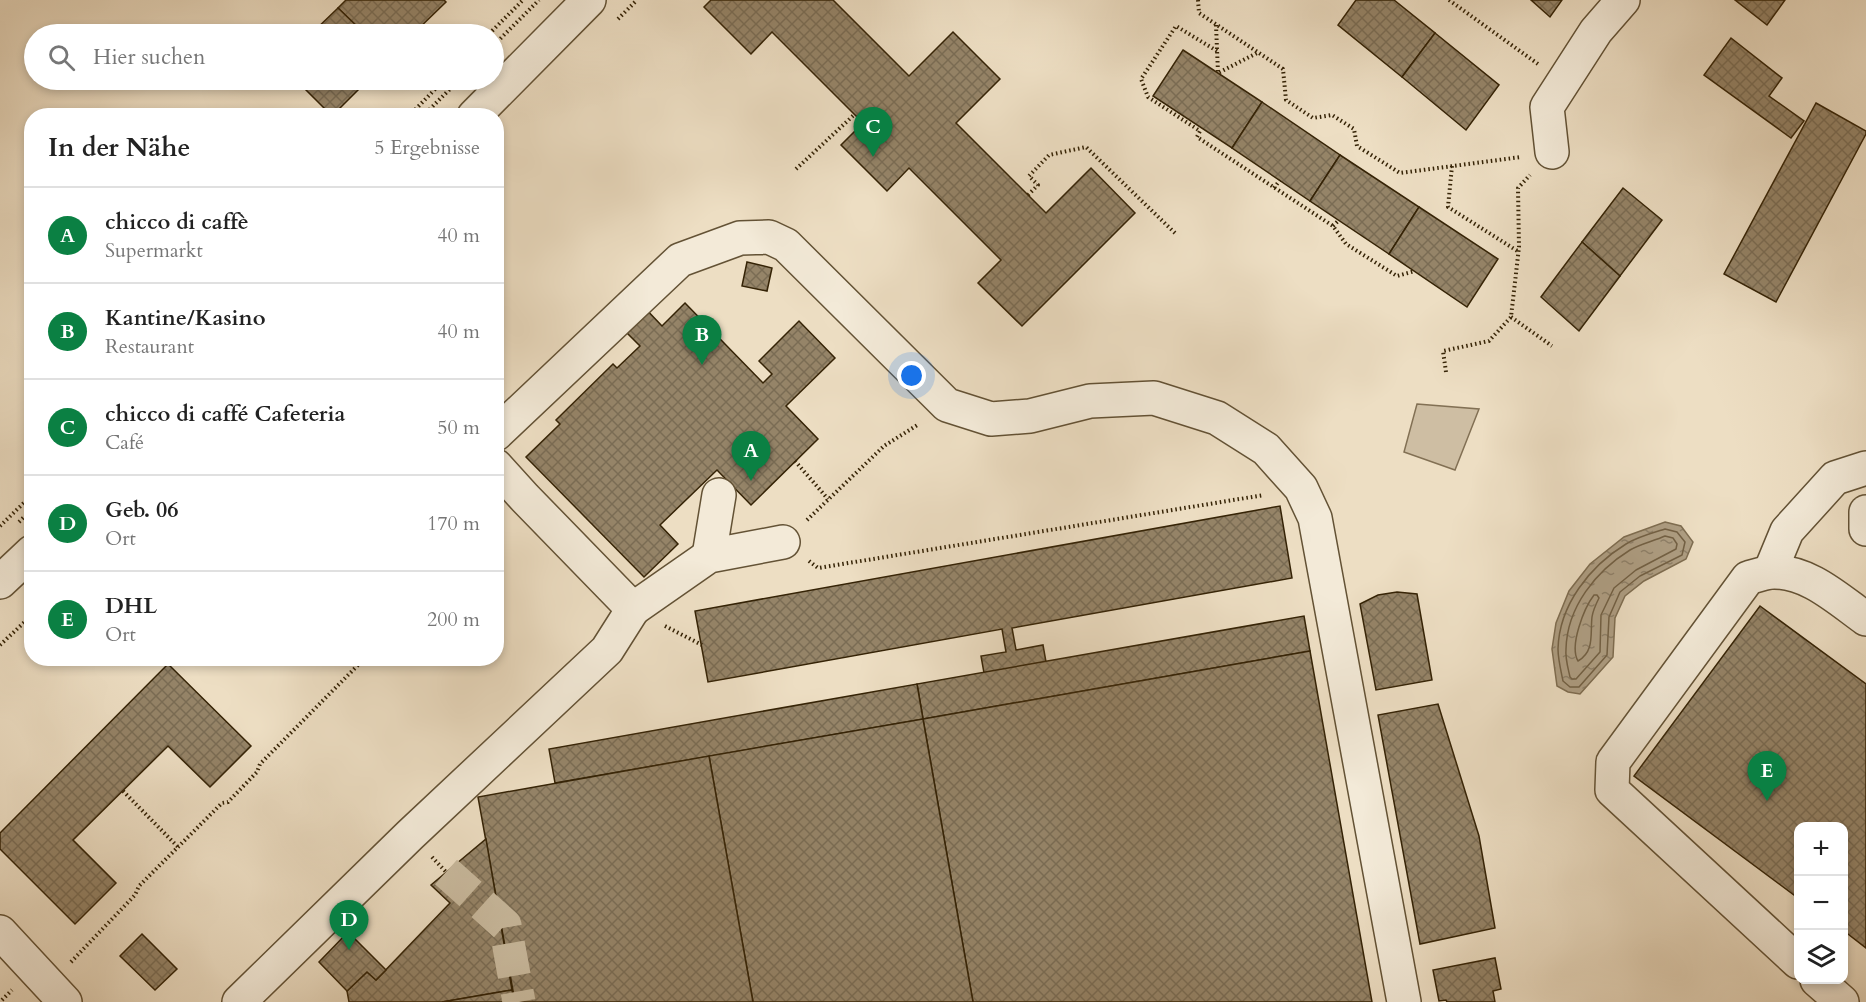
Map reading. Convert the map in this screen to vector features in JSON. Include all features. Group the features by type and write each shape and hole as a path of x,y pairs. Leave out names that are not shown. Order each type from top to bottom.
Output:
{"street":[{"path":"504,86 589,0"},
{"path":"1551,152 1546,107 1596,31 1623,0"},
{"path":"482,108 500,90"},
{"path":"504,426 680,260 740,238 769,237 786,245 947,405 991,419 1030,416 1090,401 1154,398 1217,418 1266,449 1301,488 1315,518 1404,1002"},
{"path":"1770,572 1787,531 1835,478 1866,468"},
{"path":"504,475 633,609"},
{"path":"709,556 719,495"},
{"path":"1866,512 1866,530"},
{"path":"239,1002 410,835 607,650 633,609 709,556 783,542"},
{"path":"0,582 24,560"},
{"path":"1794,958 1612,790 1613,762 1748,578 1770,572 1795,575 1822,587 1866,619"},
{"path":"0,932 57,993"},
{"path":"1822,984 1842,1002"}],"path":[{"path":"499,24 523,0"},
{"path":"504,35 538,0"},
{"path":"1198,0 1199,13 1283,69 1286,100 1313,118 1332,115 1354,129 1357,146 1400,173 1551,152"},
{"path":"1449,0 1563,82"},
{"path":"1216,24 1218,73 1259,52"},
{"path":"1217,51 1176,27 1141,79 1148,97 1200,131 1197,137 1333,226 1346,244 1397,276 1415,271"},
{"path":"417,108 434,90"},
{"path":"431,108 449,90"},
{"path":"796,169 855,114"},
{"path":"1028,195 1038,185 1029,176 1049,155 1086,147 1177,235"},
{"path":"1446,372 1443,351 1489,341 1511,317 1519,252 1518,188 1551,152"},
{"path":"1452,166 1448,207 1519,252"},
{"path":"1274,188 1280,180"},
{"path":"1333,226 1339,220"},
{"path":"1511,317 1552,346"},
{"path":"947,405 884,446 783,542 818,568 1301,488"},
{"path":"795,461 828,499"},
{"path":"0,526 24,503"},
{"path":"0,645 24,622"},
{"path":"57,993 135,895 139,886 222,803 228,802 257,772 260,764 357,666"},
{"path":"123,790 178,847"},
{"path":"2,1000 14,988"}],"shaded area":[{"path":"1417,404 1479,409 1455,470 1404,452"}],"water":[{"path":"1665,522 1681,526 1693,542 1686,559 1644,581 1625,596 1615,618 1613,657 1580,694 1568,692 1557,686 1552,649 1556,623 1569,591 1590,564 1624,537"}],"building":[{"path":"346,0 444,0 446,2 423,24 355,24 338,8"},
{"path":"711,0 833,0 909,76 953,32 1000,79 956,123 1046,213 1091,168 1135,213 1022,326 978,283 1001,260 909,168 887,191 841,145 863,123 772,32 751,54 704,7"},
{"path":"1356,0 1394,0 1435,33 1402,77 1338,25"},
{"path":"1531,0 1562,0 1550,17"},
{"path":"1735,0 1785,0 1767,25"},
{"path":"338,8 355,24 321,24"},
{"path":"1435,33 1499,85 1466,130 1402,77"},
{"path":"1731,38 1782,78 1769,96 1804,121 1791,138 1704,75"},
{"path":"1183,50 1262,102 1232,148 1153,96"},
{"path":"306,90 358,90 340,108 324,108"},
{"path":"1262,102 1340,155 1310,201 1232,148"},
{"path":"1816,103 1866,131 1866,134 1776,302 1724,274"},
{"path":"1340,155 1419,207 1389,254 1310,201"},
{"path":"1623,188 1662,220 1620,276 1582,242"},
{"path":"1419,207 1498,259 1467,307 1389,254"},
{"path":"1582,242 1620,276 1579,331 1541,297"},
{"path":"747,262 772,268 767,291 742,286"},
{"path":"685,303 763,383 772,374 759,361 799,321 835,358 786,406 818,439 751,505 717,470 660,525 678,544 644,577 526,457 560,424 556,420 613,364 617,368 640,346 622,328 644,307 662,326"},
{"path":"1280,506 1292,578 1012,628 1016,650 1043,645 1046,662 984,673 981,656 1006,652 1002,629 708,682 695,611"},
{"path":"1397,592 1417,594 1432,680 1376,690 1360,604 1378,595"},
{"path":"1760,606 1866,684 1866,948 1848,934 1848,822 1794,822 1794,895 1634,776"},
{"path":"1304,616 1310,651 923,719 917,684"},
{"path":"1310,651 1372,1002 973,1002 923,719"},
{"path":"166,666 170,666 251,746 210,787 168,746 73,840 116,883 75,924 0,849 0,833"},
{"path":"917,684 923,719 555,783 549,749"},
{"path":"1438,704 1479,836 1495,928 1420,944 1378,715"},
{"path":"923,719 973,1002 753,1002 709,756"},
{"path":"709,756 753,1002 515,1002 478,797"},
{"path":"486,839 512,990 442,1002 349,1002 347,991 367,972 376,980 450,903 431,885"},
{"path":"348,932 386,970 376,980 367,972 347,991 319,962"},
{"path":"142,934 177,969 155,990 120,956"},
{"path":"1495,958 1501,989 1493,991 1495,1002 1439,1001 1433,970"},
{"path":"512,990 515,1002 442,1002"}],"tunnel":[{"path":"446,872 505,925 519,1002"}],"place":[{"name":"chicco di caffé Cafeteria","path":"873,157"},
{"name":"Kantine/Kasino","path":"702,365"},
{"name":"chicco di caffè","path":"751,481"},
{"name":"DHL","path":"1767,801"},
{"name":"Geb. 06","path":"349,950"}]}
